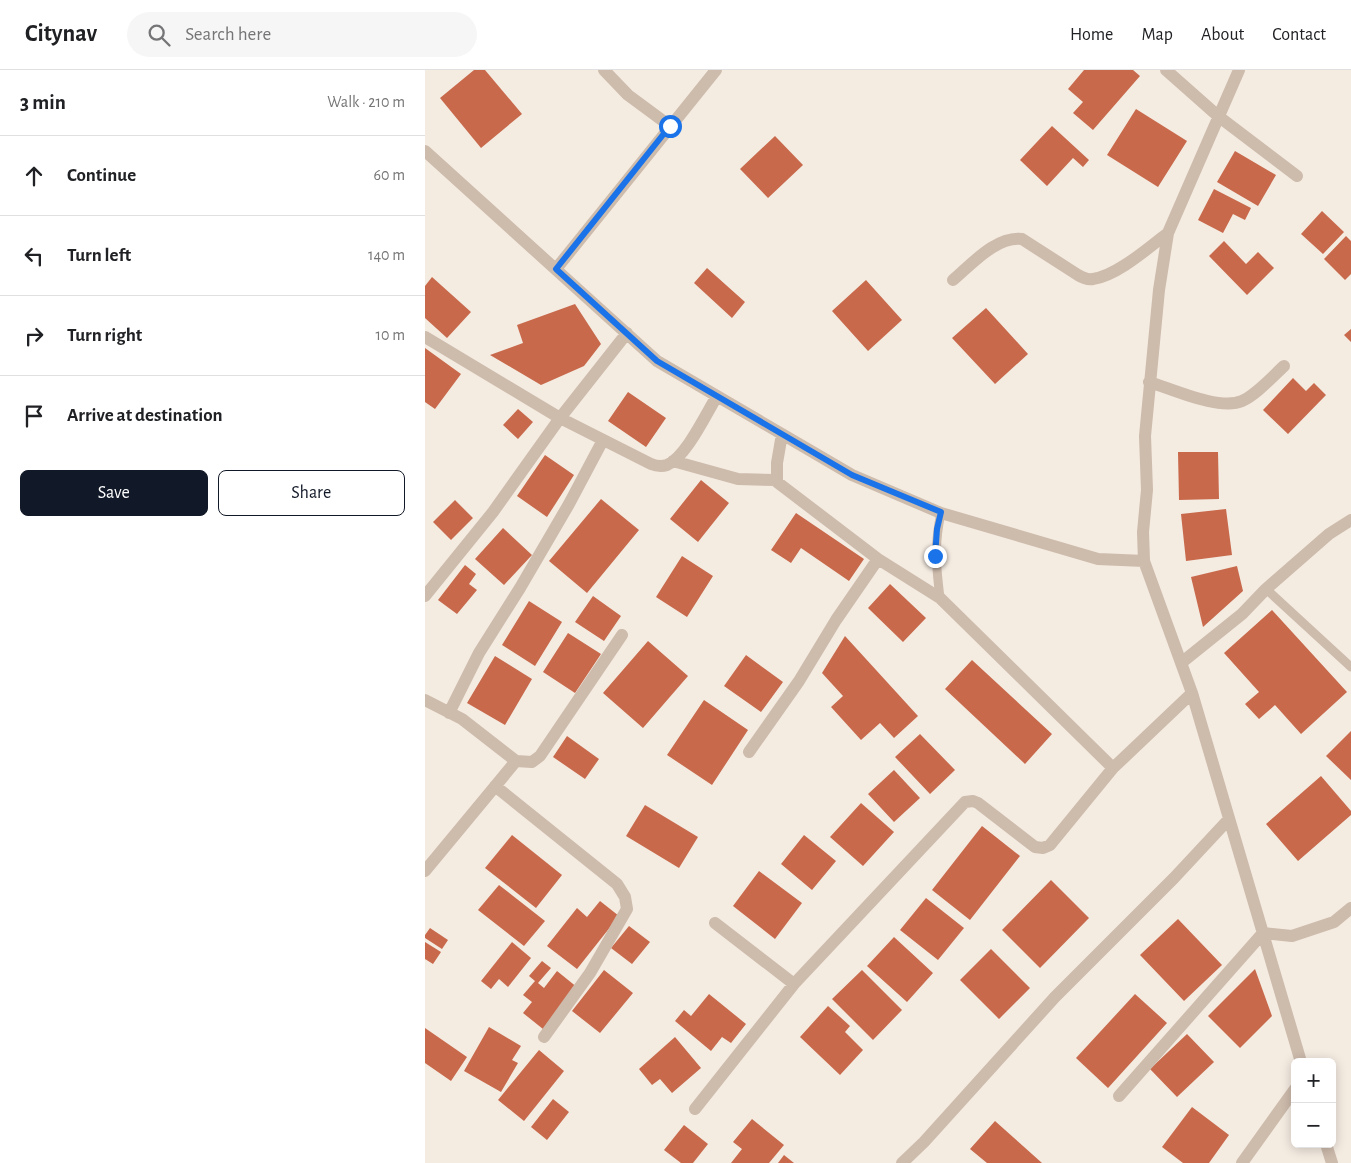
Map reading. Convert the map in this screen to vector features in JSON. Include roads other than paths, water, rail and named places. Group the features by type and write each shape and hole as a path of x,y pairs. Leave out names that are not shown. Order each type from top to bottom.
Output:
{"street":[{"path":"604,70 628,95 670,126"},
{"path":"556,269 716,70"},
{"path":"1166,70 1218,116 1297,176"},
{"path":"1239,70 1168,233 1159,290 1145,436 1147,490 1143,532 1144,561 1192,693 1300,1058"},
{"path":"425,151 657,361 852,475 941,512 1098,559 1144,561"},
{"path":"953,280 996,244 1015,238 1022,239 1078,275 1093,280 1123,267 1168,233"},
{"path":"425,596 493,512 560,418 627,333"},
{"path":"425,337 560,418 651,464 659,466 667,465 687,447 717,396"},
{"path":"1149,382 1217,403 1231,404 1243,401 1284,366"},
{"path":"782,434 776,480 779,484 878,559 940,598 1113,768"},
{"path":"449,713 479,653 520,588 603,440"},
{"path":"673,460 738,479 776,480"},
{"path":"1181,663 1241,614 1266,589 1329,534 1351,520"},
{"path":"749,752 799,681 836,620 878,559"},
{"path":"425,700 462,719 516,761 533,762 540,756 622,635"},
{"path":"695,1109 793,984 965,802 978,802 1035,847 1043,848 1050,845 1113,768 1192,693"},
{"path":"425,871 516,761"},
{"path":"495,786 617,884 625,897 627,908 590,973 544,1037"},
{"path":"902,1163 924,1142 1055,997 1174,878 1229,819"},
{"path":"1263,933 1292,936 1334,922 1351,908"},
{"path":"715,923 793,984"},
{"path":"1119,1096 1263,933"},
{"path":"1242,1163 1291,1095"},
{"path":"1327,1148 1332,1163"}],"lane":[{"path":"940,598 935,556 937,529 941,512"},
{"path":"1266,589 1351,668"}]}
